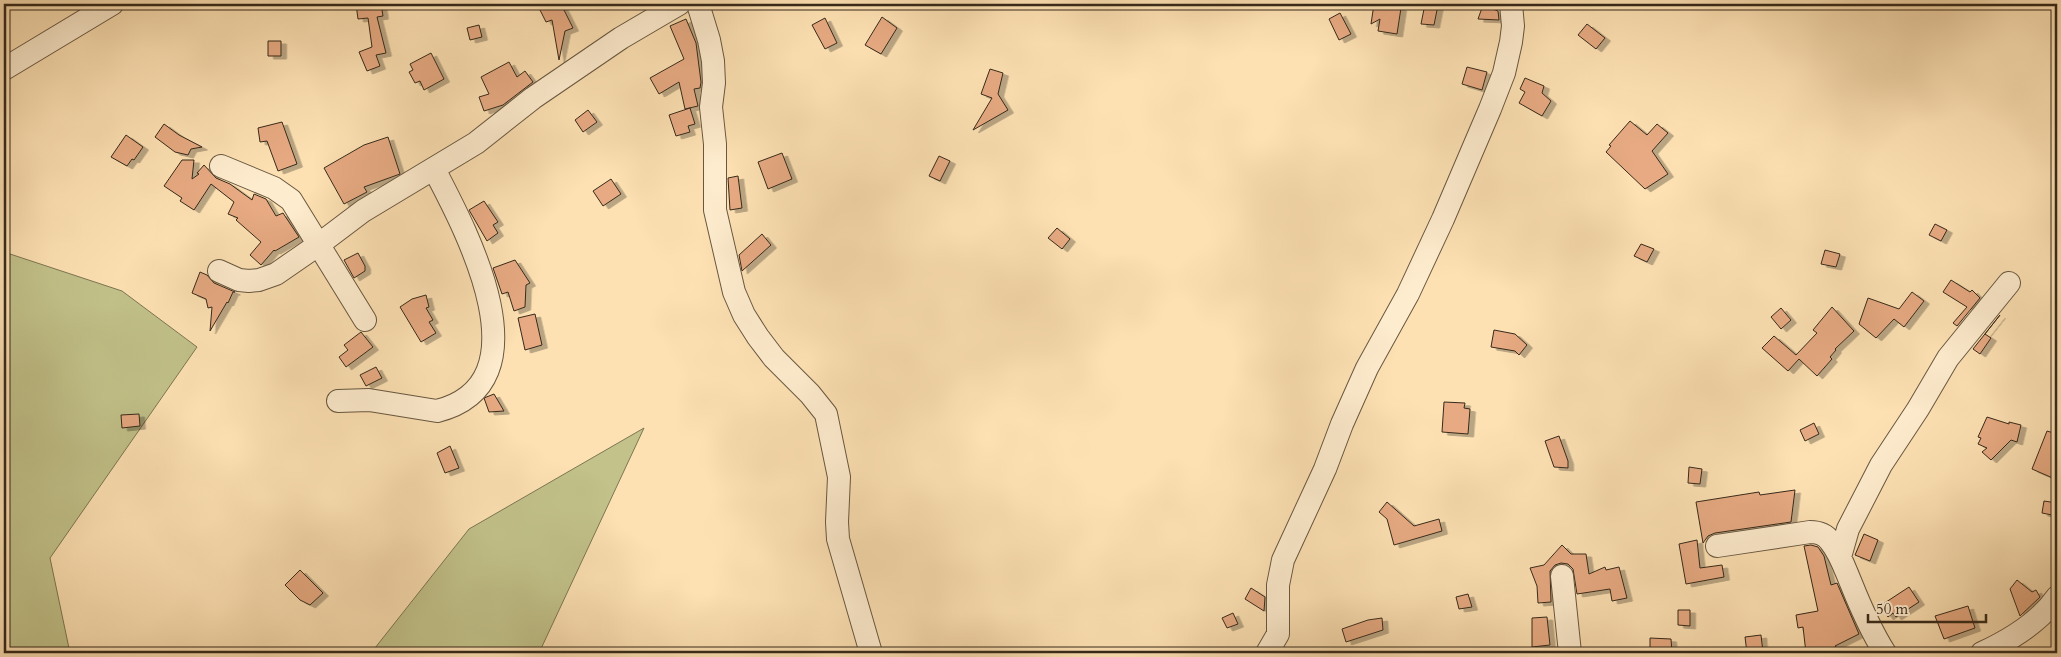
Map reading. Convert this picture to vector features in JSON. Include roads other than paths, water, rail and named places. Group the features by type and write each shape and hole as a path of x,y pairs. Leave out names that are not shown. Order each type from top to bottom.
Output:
{"street":[{"path":"4,69 112,4"},
{"path":"219,271 239,280 259,280 276,274 363,211 476,143 533,98 621,38 678,4"},
{"path":"698,4 710,40 713,61 714,82 711,107 716,144 715,210 734,292 744,315 758,337 774,358 810,394 826,414 839,477 838,540 871,653"},
{"path":"1267,653 1278,634 1278,585 1283,560 1325,469 1342,424 1367,368 1408,294 1443,219 1490,109 1504,73 1511,42 1513,26 1511,4"},
{"path":"221,166 283,193 299,211 365,320"},
{"path":"338,401 377,400 437,411 448,408 466,397 484,377 490,366 492,330 490,310 483,281 474,250 463,224 434,169"},
{"path":"1840,557 1848,529 1881,465 1918,409 1948,358 2009,283"},
{"path":"1717,546 1818,532 1830,541 1840,557 1866,622 1885,653"},
{"path":"1562,576 1570,653"},
{"path":"1982,653 2036,621 2057,598"}]}
